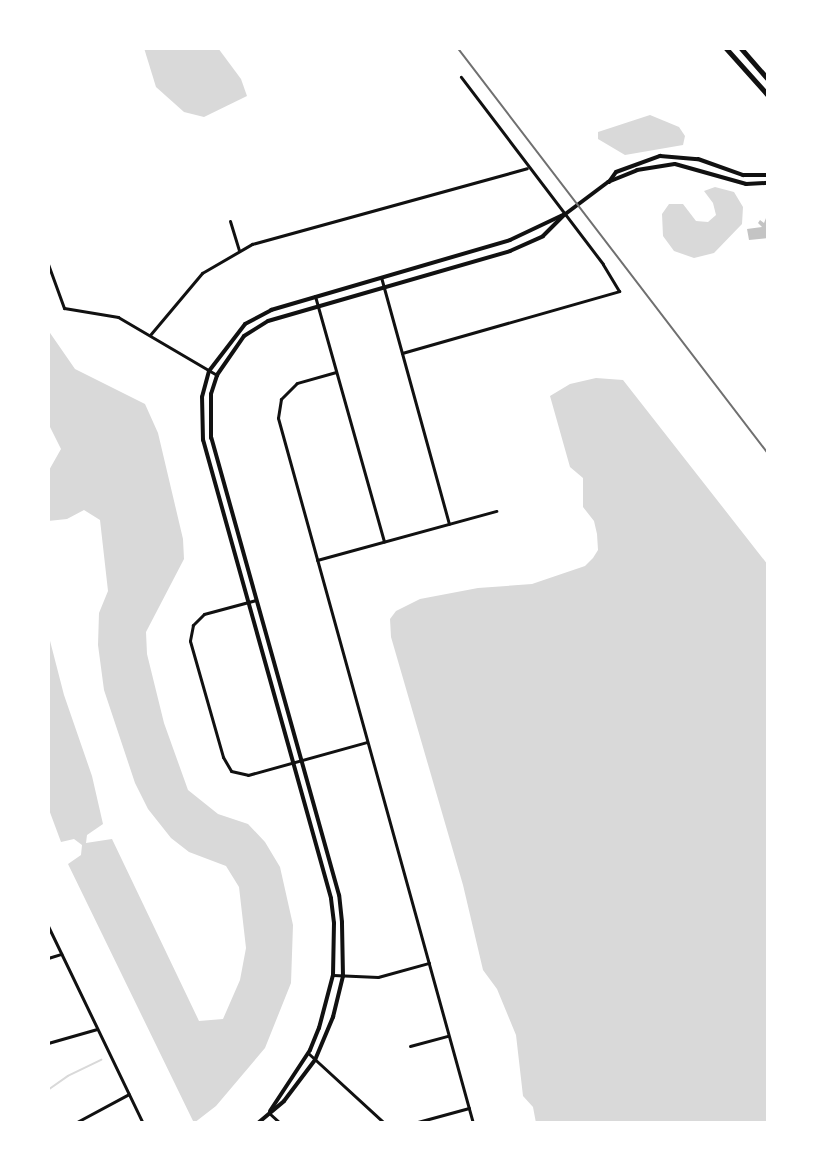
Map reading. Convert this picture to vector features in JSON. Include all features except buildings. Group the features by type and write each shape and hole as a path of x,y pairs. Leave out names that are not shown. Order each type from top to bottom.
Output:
{"main road":[{"path":"726,48 768,95"},
{"path":"741,48 768,79"}],"street":[{"path":"402,353 619,291 461,76"},
{"path":"608,182 616,172 660,156 698,159 743,176 768,175"},
{"path":"258,1123 284,1101 315,1060 333,1017 343,976 339,895 211,438 211,394 217,375 244,336 268,321 510,251 543,236 564,215 608,182 637,170 675,164 746,184 768,183"},
{"path":"150,335 202,273 239,251 527,168"},
{"path":"269,1113 308,1053 333,975 332,898 203,440 202,397 209,371 245,324 271,310 507,241 564,215"},
{"path":"230,220 239,251"},
{"path":"507,241 510,251"},
{"path":"445,259 448,269"},
{"path":"48,264 64,308 118,317 217,375"},
{"path":"381,277 449,524"},
{"path":"315,296 384,542"},
{"path":"336,372 297,383 281,399 278,418 473,1123"},
{"path":"317,560 496,511"},
{"path":"257,600 204,614 193,625 189,641 223,757 231,771 248,775 368,742"},
{"path":"48,926 143,1123"},
{"path":"48,958 61,954"},
{"path":"333,975 378,977 429,963"},
{"path":"48,1043 97,1029"},
{"path":"410,1046 448,1036"},
{"path":"308,1053 384,1123"},
{"path":"75,1123 129,1094"},
{"path":"414,1123 469,1108"},
{"path":"269,1113 280,1123"}],"shaded area":[{"path":"144,48 218,48 241,79 247,96 204,117 184,112 156,87"},
{"path":"650,115 679,127 685,136 683,145 625,155 598,139 598,132"},
{"path":"715,187 734,192 743,207 742,224 714,253 694,258 674,251 663,236 662,214 669,204 683,204 696,221 708,222 716,215 713,203 704,191"},
{"path":"48,330 75,369 145,404 158,433 183,539 184,559 146,632 147,654 164,723 188,790 218,814 248,824 265,842 280,867 293,925 291,983 265,1048 216,1106 194,1123 68,864 81,855 82,845 74,839 61,842 48,807 48,633 64,695 92,776 103,824 87,835 86,843 112,839 199,1021 223,1019 240,980 246,948 239,887 226,866 189,852 171,838 148,809 135,783 104,690 98,645 99,613 108,591 100,520 84,510 67,519 48,521 48,472 61,449 48,423"},
{"path":"596,378 623,380 768,565 768,1123 536,1123 533,1107 523,1096 516,1035 497,989 483,970 463,885 391,637 390,619 396,611 420,599 478,588 532,584 585,566 593,558 598,550 597,534 594,521 583,507 583,478 570,467 550,396 570,384"}],"waterway":[{"path":"48,1090 68,1076 101,1060"}],"railway":[{"path":"458,48 768,453"}]}
